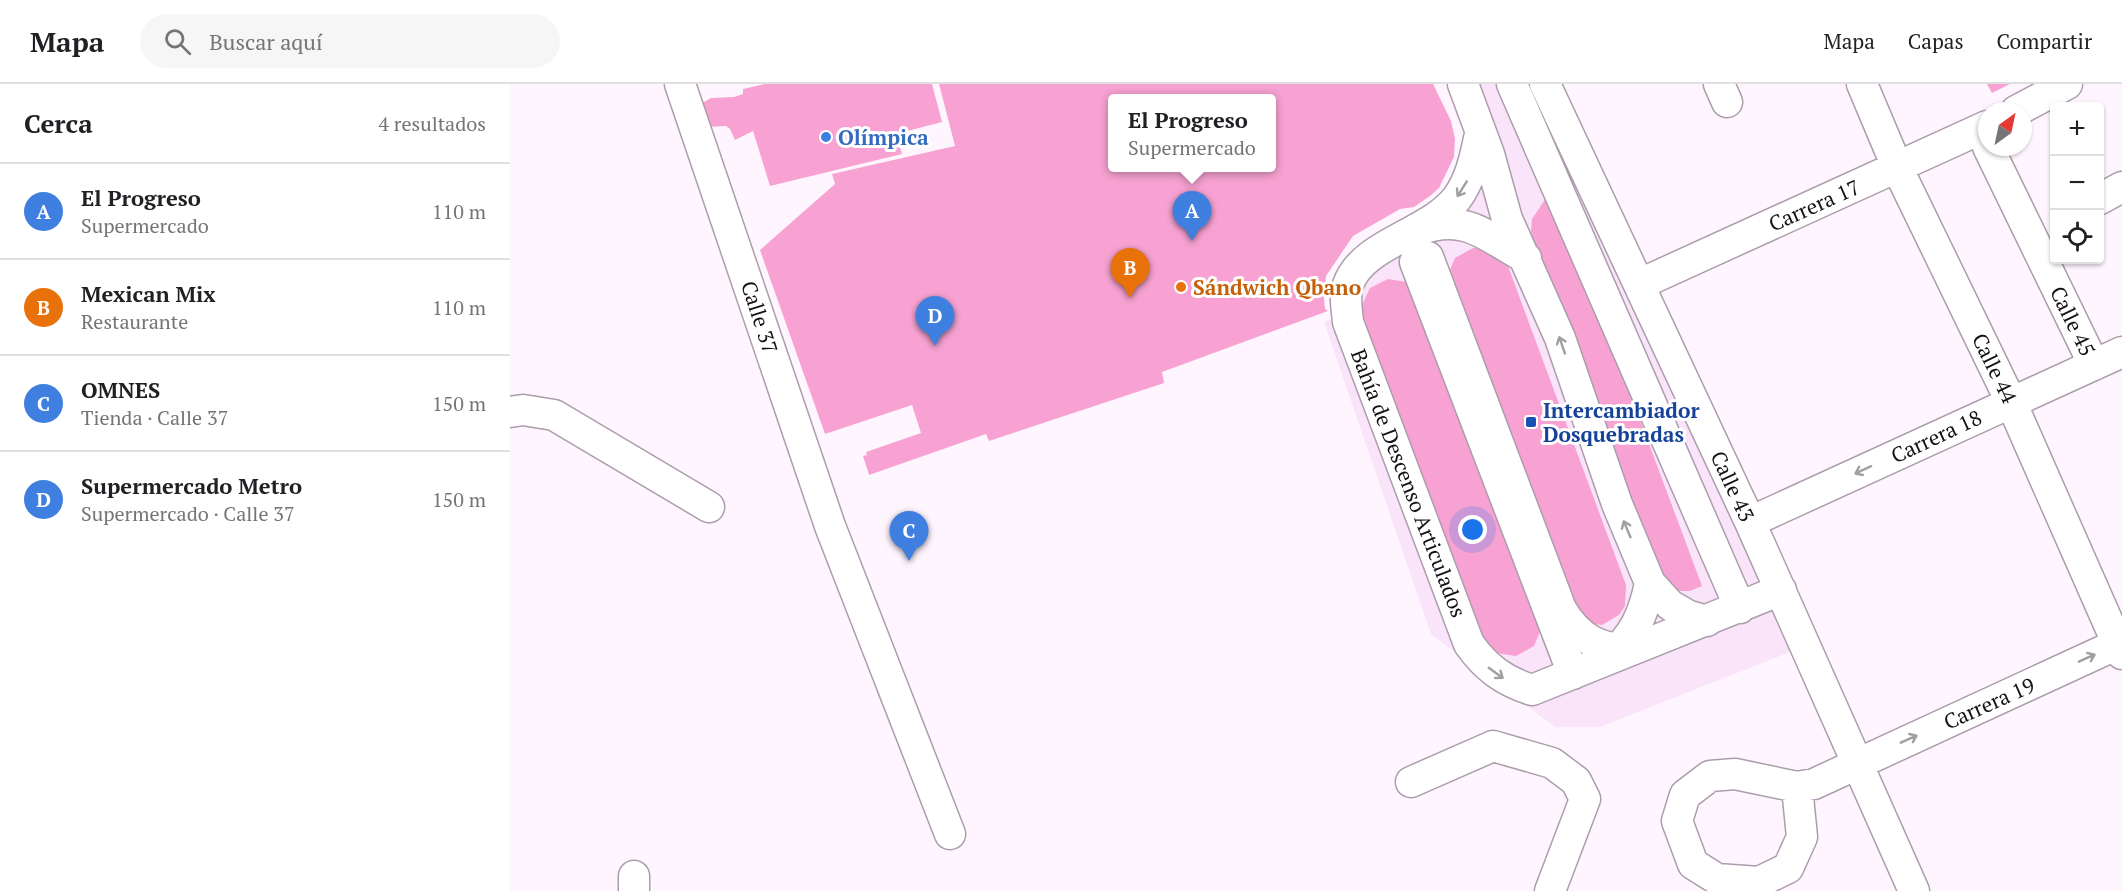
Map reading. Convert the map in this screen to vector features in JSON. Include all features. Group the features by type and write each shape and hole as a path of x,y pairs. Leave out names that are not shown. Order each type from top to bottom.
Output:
{"street":[{"name":"Calle 37","path":"680,84 830,526 950,834"},
{"path":"1463,84 1489,154 1507,219 1560,338 1617,504 1650,583 1670,605 1689,616 1707,621"},
{"path":"1512,84 1740,608"},
{"name":"Calle 43","path":"1545,84 1750,522 1914,891"},
{"name":"Calle 44","path":"1862,84 1897,167 2011,402 2121,647"},
{"path":"2032,103 2067,84"},
{"path":"1412,233 1456,200 1467,182 1480,134"},
{"name":"Carrera 17","path":"1640,284 1897,167 1978,140"},
{"name":"Calle 45","path":"1998,156 2043,227 2094,365"},
{"path":"2104,197 2122,188"},
{"path":"1412,233 1431,226 1450,223 1470,227 1489,234 1504,247 1526,258"},
{"name":"Bahía de Descenso Articulados","path":"1412,233 1371,256 1352,275 1346,300 1348,322 1469,644 1481,660 1496,674 1513,684 1532,690 1781,590"},
{"path":"1420,254 1426,255 1430,260 1561,609 1574,674 1415,262 1420,254"},
{"name":"Carrera 18","path":"1750,522 2122,352"},
{"path":"510,412 523,411 554,416 710,507"},
{"path":"1561,609 1570,624 1583,637 1618,654 1640,619 1650,583"},
{"name":"Carrera 19","path":"1797,787 1814,784 1856,763 2121,647"},
{"path":"1411,782 1493,746 1552,763 1576,781 1585,800 1550,891"},
{"path":"1735,774 1797,787 1802,837 1788,868 1759,882 1717,879 1693,864 1677,821 1685,795 1710,776 1735,774"}],"shaded area":[{"name":"Intercambiador Dosquebradas","path":"1463,84 1545,84 1805,646 1600,727 1555,727 1431,634 1324,322 1347,313 1346,300 1467,182"}],"building":[{"name":"Olímpica","path":"765,84 932,84 942,122 896,134 902,154 770,186 753,131 735,140 726,126 705,127 699,105 711,98 734,97 743,94 743,89"},
{"path":"939,84 1433,84 1451,121 1455,139 1454,157 1439,188 1414,207 1400,209 1353,236 1326,276 1324,299 1325,309 1328,311 1162,372 1164,383 989,441 986,434 869,475 863,456 867,455 866,452 921,433 912,405 825,434 760,250 835,184 832,174 955,146"},
{"path":"1987,84 2010,84 1992,93"},
{"path":"1546,198 1633,401 1702,586 1690,591 1678,591 1655,579 1531,232 1532,219"},
{"path":"1473,248 1484,248 1502,257 1508,266 1626,585 1625,606 1619,615 1602,625 1581,622 1447,277 1455,258"},
{"path":"1388,279 1407,282 1542,627 1534,646 1516,656 1495,653 1481,638 1362,317 1361,307 1370,288"}],"place":[{"name":"Olímpica","path":"826,137"},
{"name":"El Progreso","path":"1192,241"},
{"name":"Sándwich Qbano","path":"1181,287"},
{"name":"Mexican Mix","path":"1130,298"},
{"name":"Supermercado Metro","path":"935,346"},
{"name":"Intercambiador Dosquebradas","path":"1531,422"},
{"name":"OMNES","path":"909,561"}]}
